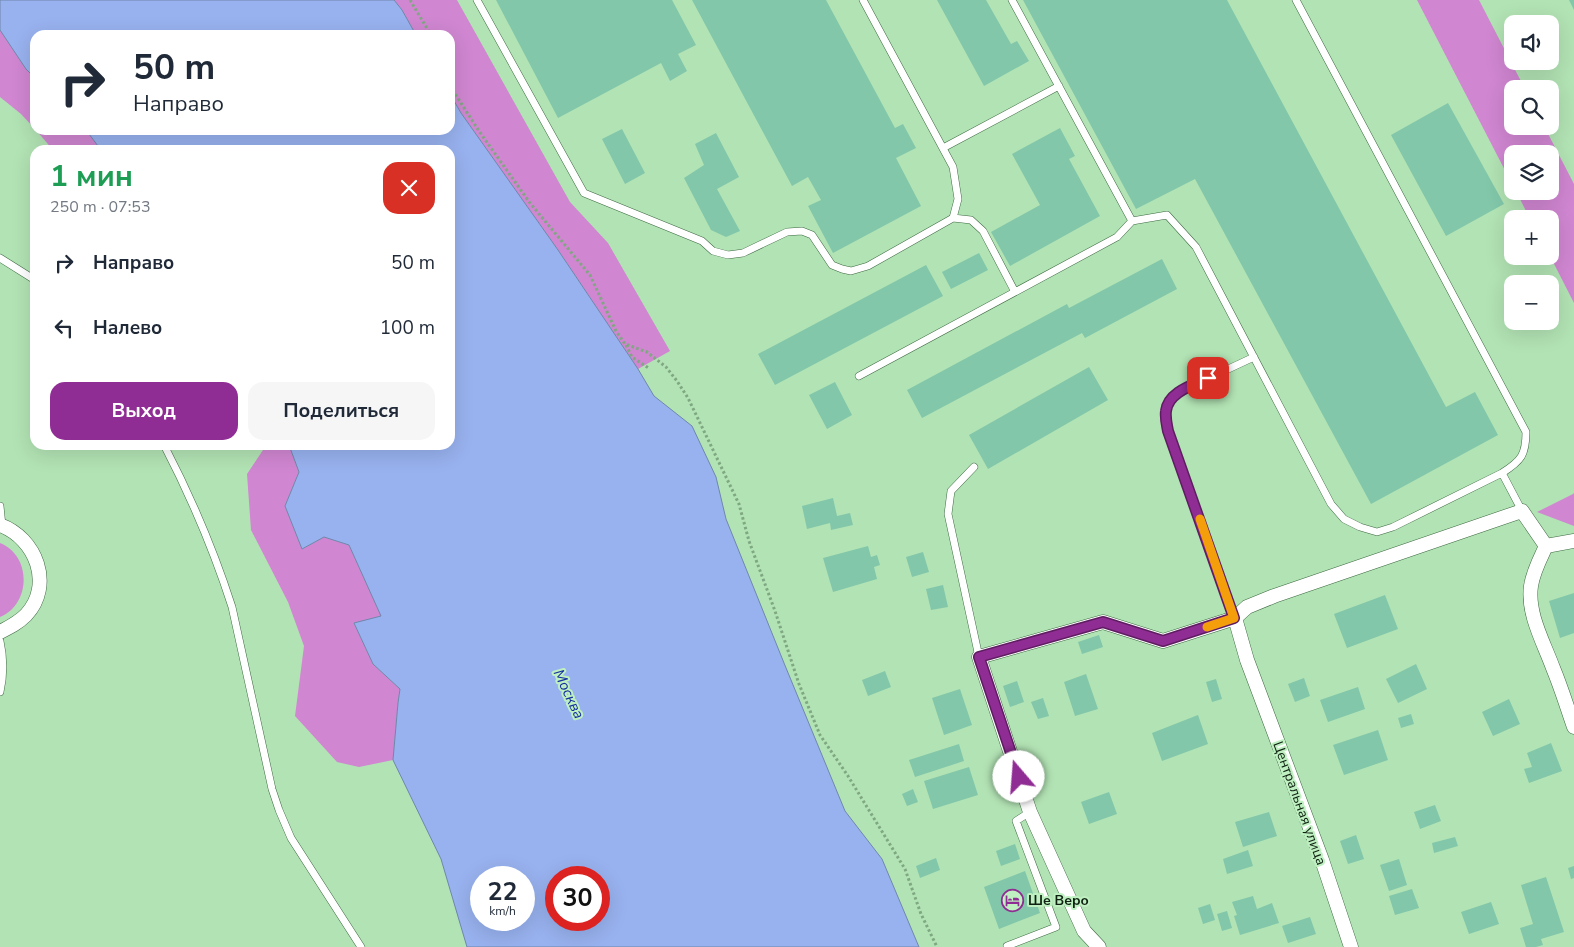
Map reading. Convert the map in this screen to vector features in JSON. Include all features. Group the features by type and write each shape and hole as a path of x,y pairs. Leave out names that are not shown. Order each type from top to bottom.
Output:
{"street":[{"path":"1099,947 1084,931 1030,812 979,657 1103,622 1163,641 1234,618 1247,607 1274,596 1522,511 1546,546"},
{"path":"0,632 14,625 28,614 36,598 40,580 37,563 30,547 18,534 1,526"},
{"path":"1546,546 1574,541"},
{"path":"1546,546 1531,586 1532,610 1542,644 1553,667 1574,727"},
{"name":"Центральная улица","path":"1234,618 1247,660 1322,860 1351,947"}],"lane":[{"path":"477,0 584,193 702,241 713,251 728,255 743,253 787,232 802,230 812,235 832,265 851,271 868,266 953,218 971,220 983,231 1015,292"},
{"path":"863,0 953,167 958,199 953,218"},
{"path":"1012,0 1132,221"},
{"path":"859,376 1117,237 1132,221 1167,215 1196,247 1332,504 1344,519 1360,527 1378,532 1393,527 1514,466 1523,456 1526,445 1526,432 1296,0"},
{"path":"943,148 1059,86"},
{"path":"0,258 30,277"},
{"path":"1234,618 1168,431 1166,409 1171,399 1177,393 1254,357"},
{"path":"166,450 196,510 232,607 270,781 279,810 291,838 361,947"},
{"path":"974,467 951,491 948,514 979,657"},
{"path":"1502,473 1522,511"},
{"path":"0,506 1,526"},
{"path":"0,641 4,676 0,692"},
{"path":"1007,946 1056,927 1016,821 1030,812"}],"path":[{"path":"410,0 428,30"},
{"path":"455,94 530,203 590,275 616,331 632,357 650,369"},
{"path":"625,344 648,352 666,367 688,398 740,504 749,541 775,610 799,684 820,735 848,776 905,869 936,947"}],"shaded area":[{"path":"394,0 457,0 570,202 608,243 670,351 638,369 455,103 455,30 413,30"},
{"path":"1417,0 1479,0 1504,48 1504,70 1515,70 1520,80 1504,80 1504,135 1549,135 1554,145 1504,145 1504,169"},
{"path":"0,30 30,73 30,124 0,97"},
{"path":"40,135 90,135 97,145 49,145"},
{"path":"1559,155 1574,184 1574,303 1555,265 1559,265 1559,210 1526,210 1520,200 1559,200"},
{"path":"263,450 291,450 299,472 285,506 302,549 324,537 349,545 382,617 354,623 373,664 400,689 393,760 359,767 337,762 295,716 304,646 288,602 251,530 247,474"},
{"path":"1573,494 1574,526 1537,512"},
{"path":"0,543 10,549 18,558 24,580 18,602 10,611 0,617"}],"water":[{"path":"0,0 394,0 413,30 30,30 30,73 0,30"},
{"name":"Москва","path":"455,103 558,250 654,396 692,426 716,477 726,519 845,811 882,859 919,947 467,947 441,859 393,760 400,689 373,664 354,623 381,616 349,545 324,537 302,549 285,506 299,472 291,450 455,450 455,145 97,145 90,135 455,135"}],"building":[{"path":"496,0 672,0 696,45 678,54 687,71 670,81 661,63 558,118"},
{"path":"692,0 826,0 895,128 903,124 916,148 896,158 921,206 833,253 808,206 821,200 808,177 792,186"},
{"path":"937,0 986,0 1011,44 1017,41 1029,61 984,86"},
{"path":"1023,0 1227,0 1446,407 1475,392 1498,435 1371,504 1195,179 1136,209"},
{"path":"1569,0 1574,0 1574,10"},
{"path":"1448,103 1504,204 1446,236 1391,135"},
{"path":"1060,128 1075,156 1069,159 1100,216 1010,266 991,232 1040,205 1012,154"},
{"path":"622,129 645,173 625,184 602,139"},
{"path":"716,133 739,177 717,189 740,231 726,237 711,230 684,178 704,165 695,144"},
{"path":"979,253 988,270 951,289 942,272"},
{"path":"1162,259 1177,289 1085,338 1082,333 922,418 907,390 1067,304 1069,308"},
{"path":"926,265 943,296 775,385 758,354"},
{"path":"1089,367 1108,400 988,469 969,435"},
{"path":"835,382 852,415 827,429 809,395"},
{"path":"833,498 837,516 850,513 853,525 831,530 830,523 807,529 802,506"},
{"path":"868,546 871,557 877,555 880,565 874,567 877,579 833,592 823,558"},
{"path":"923,552 929,572 912,577 906,557"},
{"path":"943,585 948,607 931,610 926,589"},
{"path":"1574,593 1574,633 1560,638 1549,601"},
{"path":"1385,595 1398,629 1347,648 1334,614"},
{"path":"1099,635 1103,647 1082,654 1078,642"},
{"path":"1416,664 1427,689 1398,703 1386,679"},
{"path":"885,671 891,687 868,696 862,680"},
{"path":"1086,674 1098,709 1075,716 1064,682"},
{"path":"1304,678 1310,696 1295,702 1288,684"},
{"path":"1216,679 1222,699 1212,702 1206,682"},
{"path":"1017,681 1024,702 1010,707 1003,686"},
{"path":"1358,687 1365,709 1328,722 1320,700"},
{"path":"960,689 972,725 944,735 932,698"},
{"path":"1043,698 1049,716 1038,719 1031,702"},
{"path":"1509,699 1520,724 1493,736 1482,712"},
{"path":"1411,714 1414,724 1401,728 1398,718"},
{"path":"1198,715 1208,744 1162,761 1152,733"},
{"path":"1378,730 1388,760 1344,775 1333,745"},
{"path":"1551,743 1562,771 1529,783 1524,769 1532,767 1527,753"},
{"path":"959,744 964,761 915,777 909,760"},
{"path":"969,767 978,795 933,809 924,781"},
{"path":"913,789 918,802 907,806 902,794"},
{"path":"1109,792 1117,814 1089,824 1081,802"},
{"path":"1435,805 1441,821 1420,829 1414,812"},
{"path":"1269,812 1277,836 1243,847 1235,822"},
{"path":"1356,835 1364,859 1348,864 1340,841"},
{"path":"1455,837 1458,846 1434,853 1432,843"},
{"path":"1015,844 1020,859 1001,866 996,851"},
{"path":"1248,850 1253,866 1227,874 1223,859"},
{"path":"936,858 940,870 920,878 916,866"},
{"path":"1399,859 1407,885 1389,891 1380,865"},
{"path":"1574,866 1574,878 1571,879 1568,868"},
{"name":"Ше Веро","path":"1025,871 1040,913 999,929 984,887"},
{"path":"1546,877 1564,932 1541,939 1543,945 1526,947 1520,928 1533,924 1521,885"},
{"path":"1412,889 1419,908 1395,915 1389,896"},
{"path":"1253,896 1257,909 1272,903 1279,923 1240,935 1234,916 1237,915 1232,902"},
{"path":"1491,902 1499,924 1469,934 1461,912"},
{"path":"1210,904 1215,920 1203,924 1198,908"},
{"path":"1227,911 1232,928 1222,931 1217,914"},
{"path":"1310,917 1316,934 1288,943 1282,926"}],"slow traffic":[{"path":"1200,519 1234,618 1207,627"}],"place":[{"name":"Ше Веро","path":"1012,900"}],"route":[{"path":"1019,777 979,657 1103,622 1163,641 1234,618 1230,602 1168,431 1166,418 1166,409 1171,399 1177,393 1208,378"}]}
